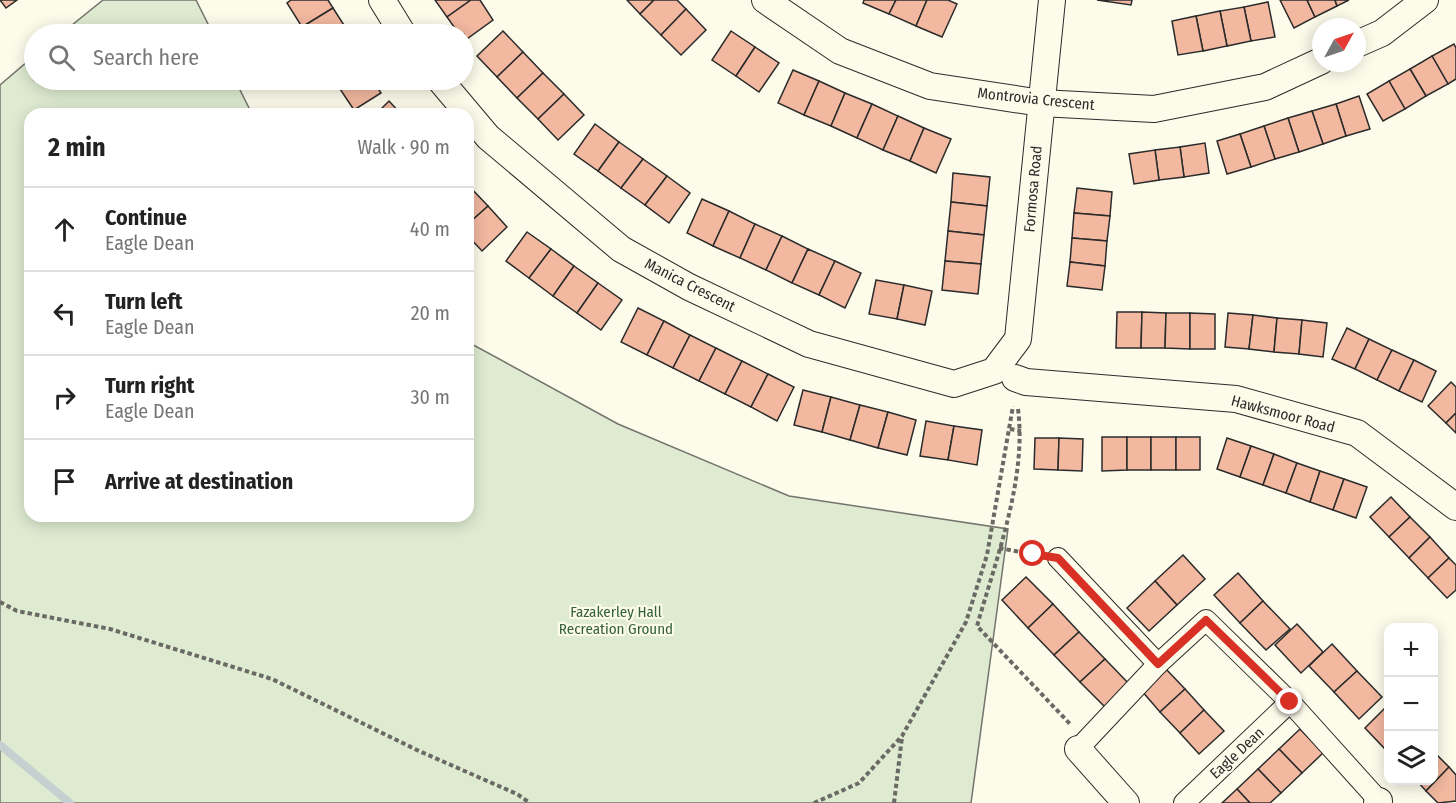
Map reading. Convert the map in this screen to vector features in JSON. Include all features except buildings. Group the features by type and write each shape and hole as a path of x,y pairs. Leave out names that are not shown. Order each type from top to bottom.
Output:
{"street":[{"path":"382,0 398,24"},
{"name":"Montrovia Crescent","path":"765,0 840,51 930,86 1041,103 1154,109 1265,87 1312,65"},
{"name":"Formosa Road","path":"1004,374 1018,339 1052,0"},
{"path":"1366,40 1382,33 1425,0"},
{"name":"Manica Crescent","path":"448,90 464,108"},
{"name":"Manica Crescent","path":"474,120 488,137 621,249 689,287 809,344 843,354 954,384 1004,374"},
{"name":"Hawksmoor Road","path":"1004,374 1026,382 1236,399 1357,434 1456,507"},
{"path":"1058,558 1158,664"},
{"path":"1126,803 1082,745 1158,664 1206,620 1290,702 1379,802"},
{"name":"Eagle Dean","path":"1184,803 1290,702"}],"path":[{"path":"814,803 859,783 902,736 966,622 987,555 1010,429 1004,374"},
{"path":"1004,374 1021,431 1009,515 977,626 1082,745"},
{"path":"1010,429 1021,431"},
{"path":"999,548 1058,558"},
{"path":"0,602 17,611 110,629 272,679 419,751 517,794 530,803"},
{"path":"894,803 902,736"}],"green space":[{"path":"103,0 196,0 208,24 73,24"},
{"name":"Fazakerley Hall Recreation Ground","path":"24,65 24,90 240,90 249,108 24,108 24,522 474,522 474,345 618,424 789,496 1008,529 971,803 0,803 0,85"}],"waterway":[{"path":"0,745 70,803"}],"route":[{"path":"1033,554 1058,558 1158,664 1206,620 1290,702"}]}
